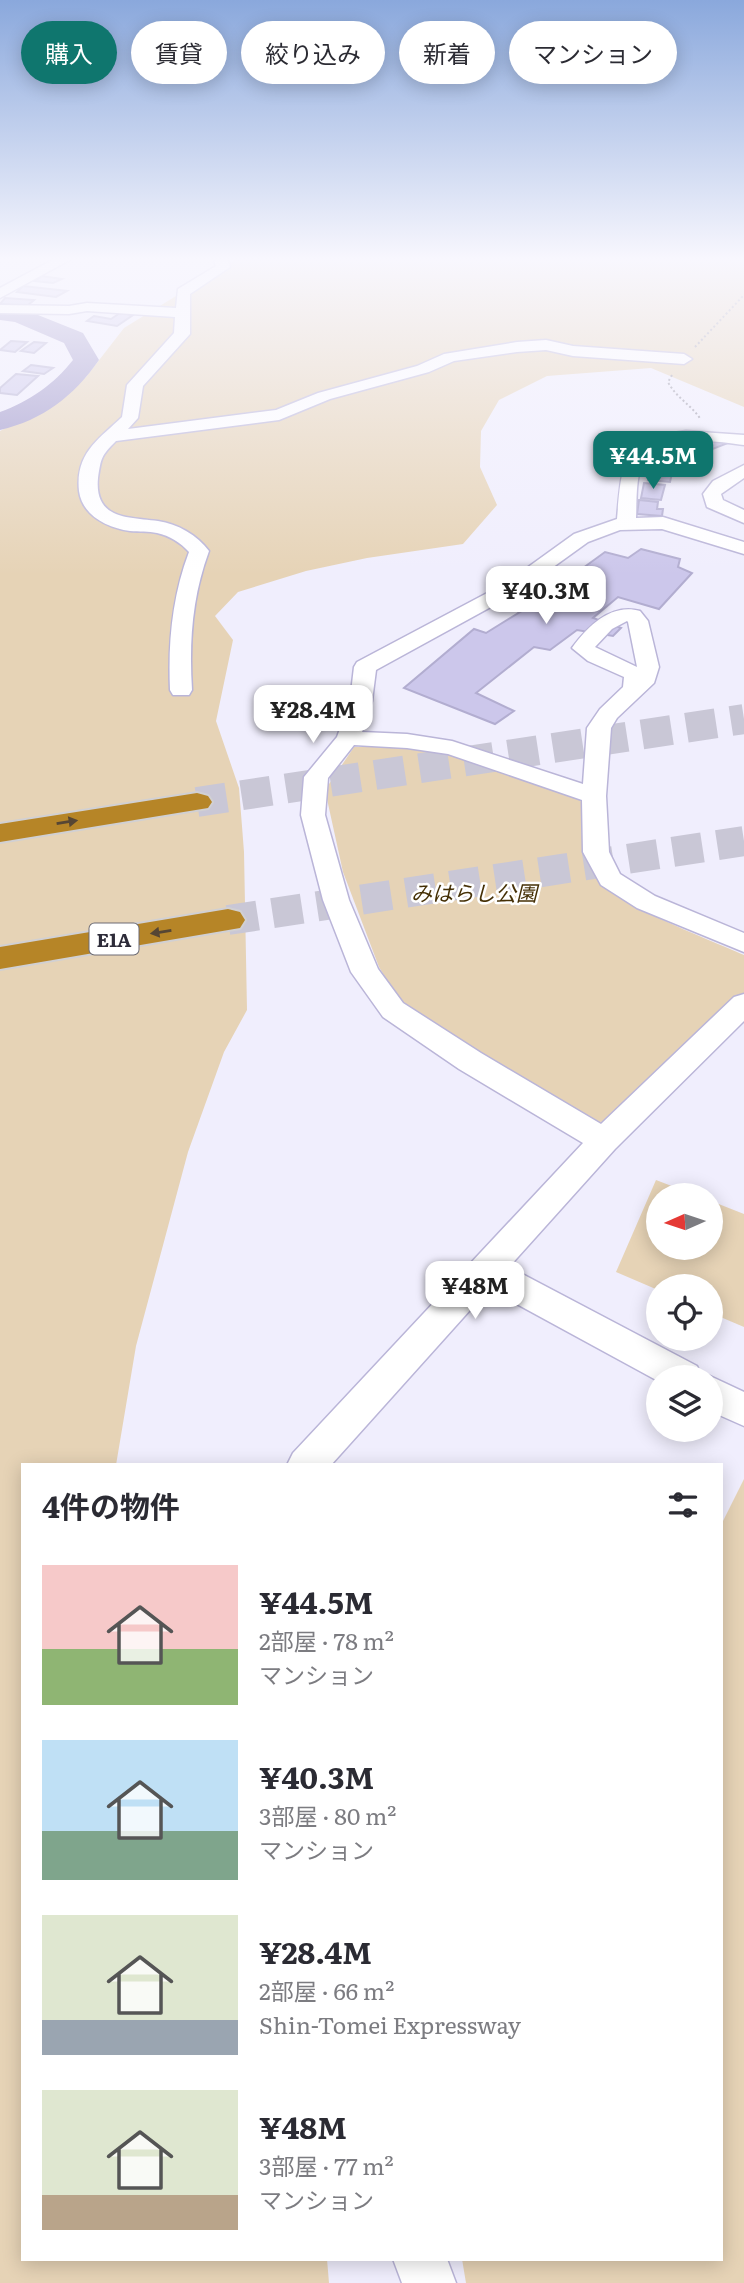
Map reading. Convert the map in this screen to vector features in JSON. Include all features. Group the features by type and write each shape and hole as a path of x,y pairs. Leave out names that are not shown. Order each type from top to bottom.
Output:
{"highway":[{"path":"0,833 197,802"},
{"name":"E1A","path":"0,958 229,920"}],"street":[{"path":"156,363 135,385 130,418 92,455 88,477 91,502 99,513 129,525 159,527 185,537 199,551 187,581 179,645 181,690"},
{"path":"108,437 279,415 324,396 412,373 437,363"},
{"path":"626,523 632,469 637,456 648,446 661,439 687,437 744,440"},
{"path":"744,470 719,485 712,494 714,503 744,517"},
{"path":"604,1141 470,1061 393,1010 365,972 336,900 313,815 316,777 348,738 360,701 365,667 513,587 581,538 626,523 663,523 744,548"},
{"path":"634,687 599,728 594,796 596,852 610,878 646,902 744,943"},
{"path":"348,738 407,741 452,748 594,796"},
{"path":"308,1463 604,1141 744,1004"},
{"path":"483,1270 661,1365"},
{"path":"723,1399 744,1410"},
{"path":"421,2261 429,2283"}],"green space":[{"path":"97,363 744,363 744,407 651,368 547,376 499,400 481,431 480,467 497,505 463,544 367,558 306,571 238,592 215,616 233,640 216,721 239,788 244,852 247,1010 224,1052 188,1152 136,1346 116,1463 21,1463 21,2261 327,2261 329,2283 0,2283 0,431 61,399 86,377"},
{"name":"みはらし公園","path":"354,747 420,747 451,753 582,801 584,853 590,869 600,882 660,918 744,955 744,994 612,1121 587,1123 399,1000 379,967 343,872 325,790"},
{"path":"646,1203 646,1260 723,1260 723,1206 744,1214 744,1327 723,1318 723,1274 646,1274 646,1285 616,1272"},
{"path":"744,1479 744,2283 466,2283 462,2261 723,2261 723,1521"}],"building":[{"path":"31,365 53,368 44,374 23,371"},
{"path":"16,374 38,376 17,395 0,393 0,388"},
{"path":"719,439 728,443 705,452 696,447"},
{"path":"661,448 676,452 673,455 689,459 681,465 650,458"},
{"path":"652,463 674,465 670,482 648,480"},
{"path":"644,483 665,485 661,500 641,498"},
{"path":"639,500 658,502 657,509 663,509 662,516 637,514"},
{"path":"641,549 680,559 678,567 692,573 659,609 618,597 593,618 621,628 613,636 577,630 550,650 534,647 476,693 514,711 495,724 404,688 474,629 486,633 520,612 506,608 542,580 561,584 605,552 628,558"}],"waterway":[{"path":"0,422 49,399 84,363"}],"tunnel":[{"path":"197,802 744,719"},
{"path":"228,920 744,841"}]}
